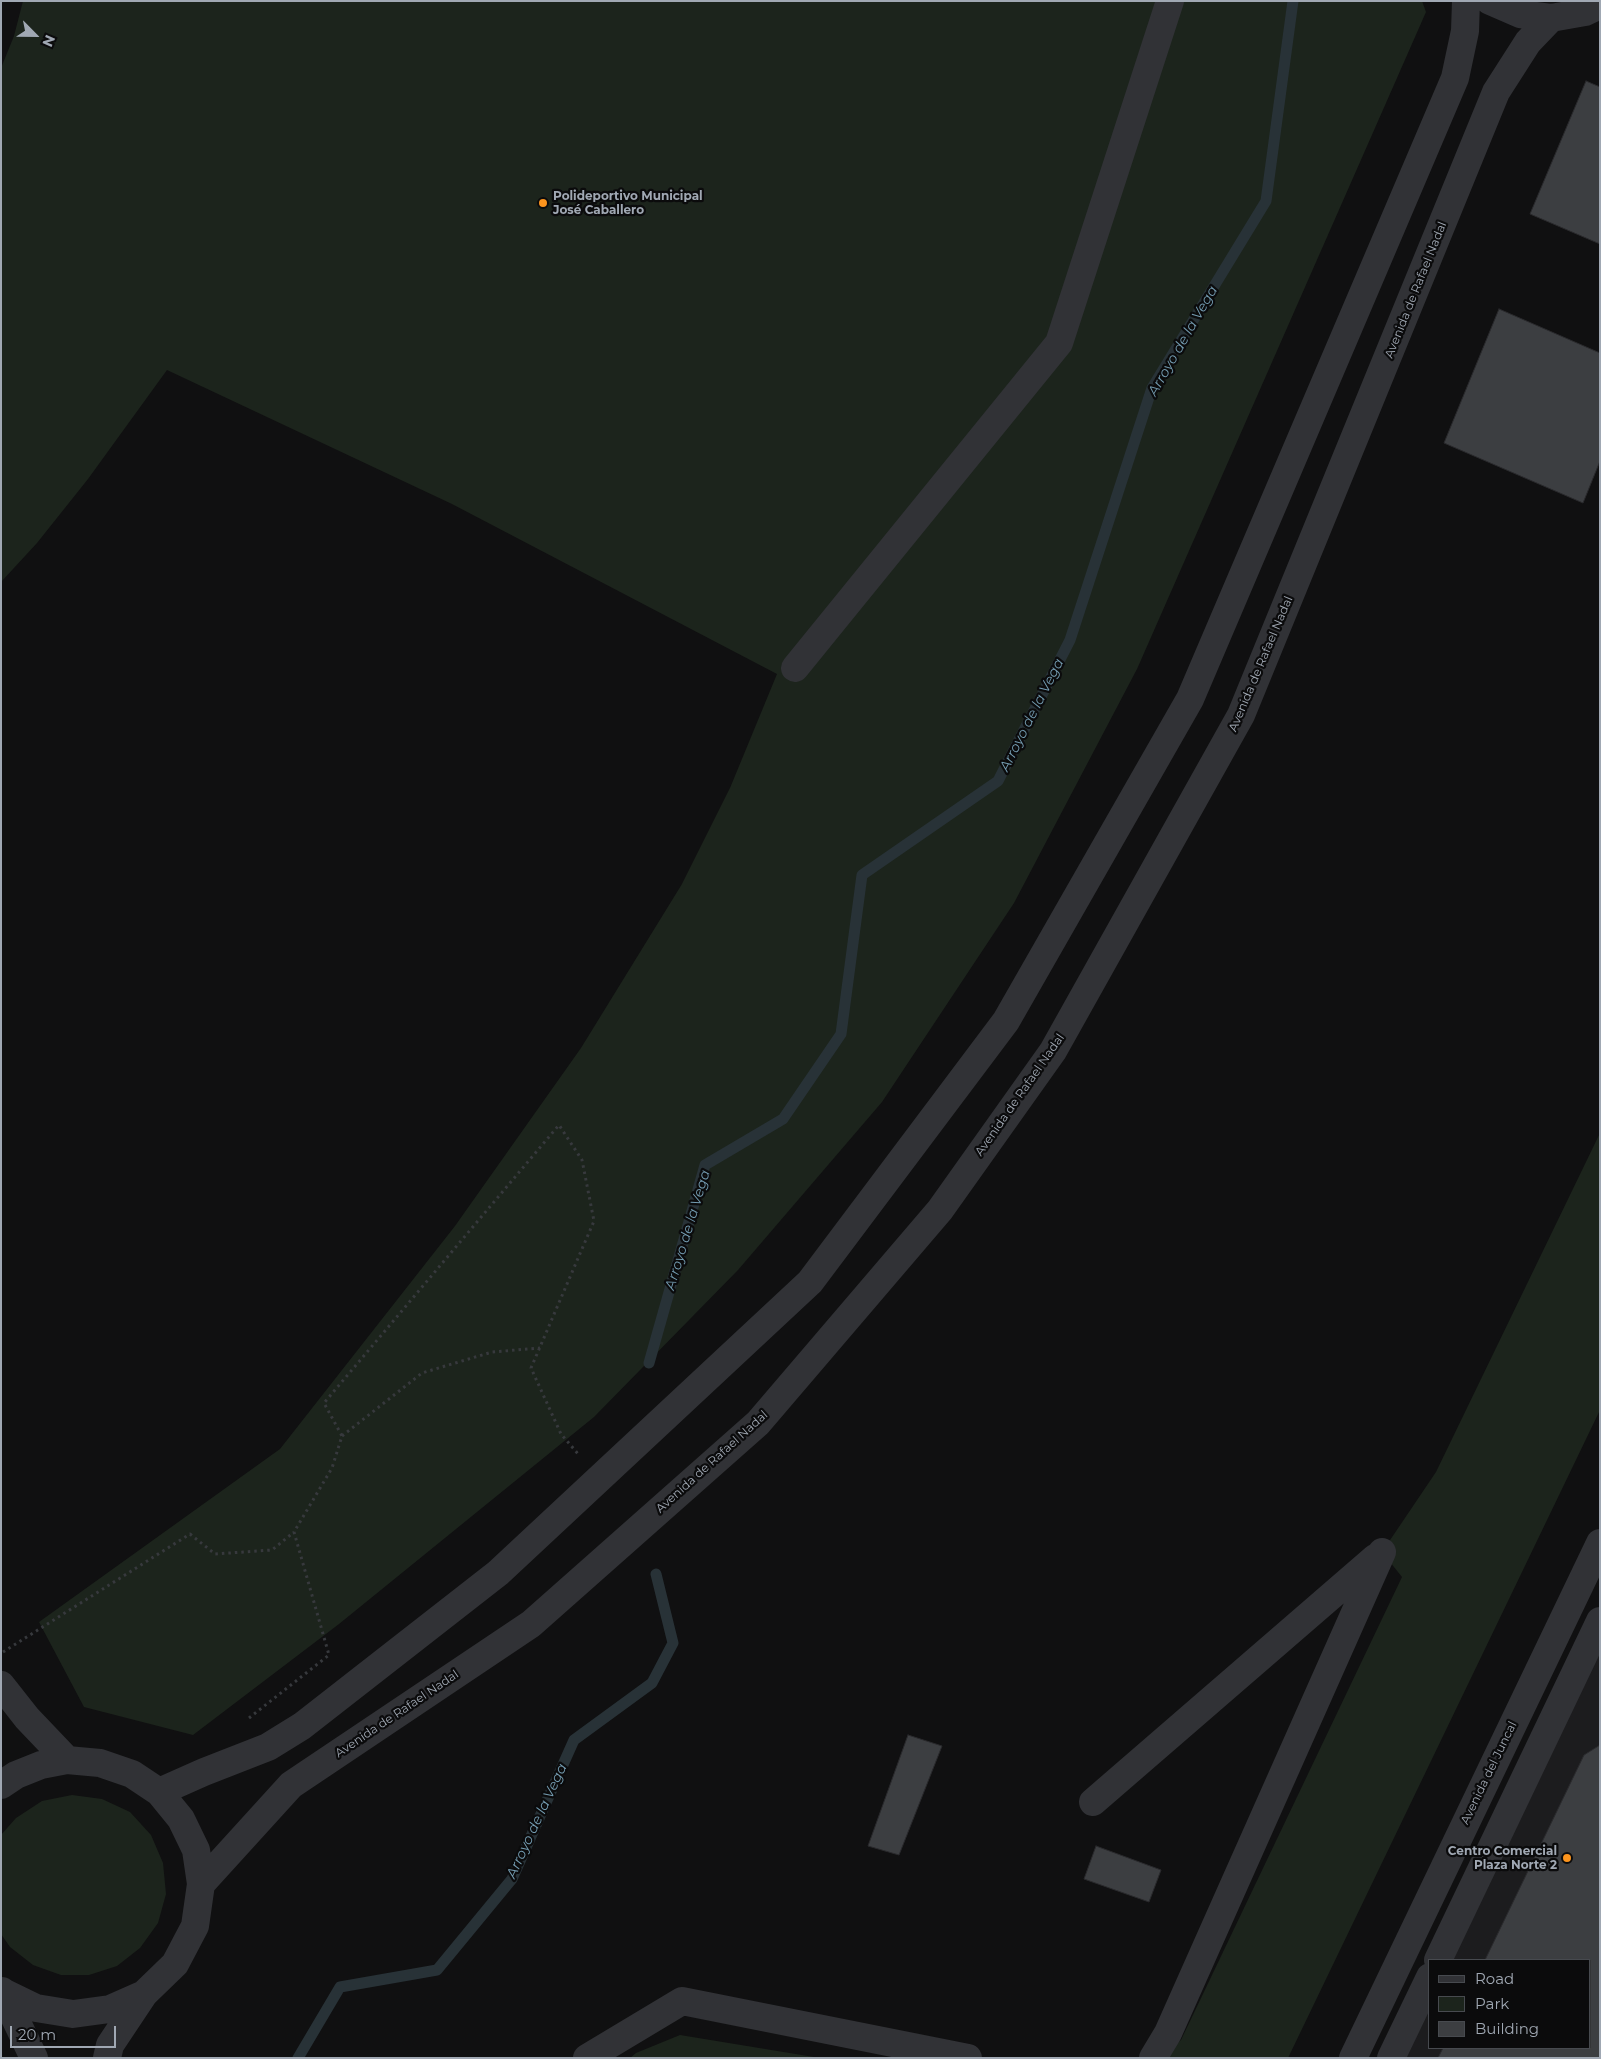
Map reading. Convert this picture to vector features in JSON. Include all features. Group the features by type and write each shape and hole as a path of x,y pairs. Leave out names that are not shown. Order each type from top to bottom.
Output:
{"street":[{"path":"795,668 1059,343 1170,1"},
{"path":"159,1792 268,1747 302,1726 498,1573 810,1282 1006,1022 1190,699 1455,78 1465,31 1466,1"},
{"path":"1490,1 1520,14 1551,18 1585,12 1600,5"},
{"name":"Avenida de Rafael Nadal","path":"201,1884 291,1785 530,1624 758,1423 940,1210 1053,1052 1241,715 1496,92 1528,42 1551,18"},
{"name":"Avenida del Juncal","path":"1353,2058 1600,1543"},
{"path":"1093,1802 1382,1552 1168,2033 1153,2058"},
{"path":"1438,1959 1600,1621"},
{"path":"1,1685 27,1718 67,1760"},
{"path":"1,1785 16,1775 41,1765 67,1760 100,1763 132,1774 159,1792 181,1819 196,1850 201,1884 195,1926 175,1964 144,1994 110,2045 107,2058"},
{"path":"1391,2058 1428,1981"},
{"path":"2,1991 36,2008 73,2014 110,2009 144,1994"},
{"path":"2,1991 34,2058"},
{"path":"586,2058 682,2001 968,2058"}],"path":[{"path":"342,1436 324,1403 558,1125 582,1160 594,1221 531,1368 561,1434 599,1478"},
{"path":"1,1653 190,1534 215,1554 272,1550 294,1532 332,1468 342,1436 422,1373 492,1352 540,1348"},
{"path":"268,1747 246,1720 329,1655 294,1532"}],"shaded area":[{"path":"1600,1624 1600,2058 1394,2058 1428,1985 1428,2049 1591,2049 1591,1959 1440,1959"}],"green space":[{"path":"23,1 1422,1 1426,12 1137,669 1014,903 882,1102 738,1270 594,1417 339,1624 193,1735 84,1707 39,1622 280,1449 455,1226 581,1048 682,884 730,788 777,674 452,504 167,370 88,479 37,543 1,582 1,68 14,36"},
{"path":"1600,1133 1600,1410 1288,2058 1161,2058 1181,2040 1402,1577 1382,1552 1436,1472"},
{"path":"72,1795 102,1799 130,1812 151,1835 163,1863 166,1894 158,1923 140,1948 117,1966 89,1975 61,1975 33,1965 10,1947 1,1934 1,1835 16,1818 42,1801"},
{"path":"680,2035 820,2058 630,2058 636,2053"}],"building":[{"path":"1586,81 1600,87 1600,244 1530,214"},
{"path":"1499,309 1600,353 1600,461 1583,503 1444,443"},
{"path":"908,1735 942,1746 899,1855 868,1846"},
{"name":"Centro Comercial Plaza Norte 2","path":"1600,1745 1600,2058 1438,2058 1442,2049 1591,2049 1591,1959 1485,1959 1584,1755"},
{"path":"1096,1846 1161,1870 1149,1902 1084,1879"}],"waterway":[{"name":"Arroyo de la Vega","path":"649,1363 705,1165 783,1119 841,1034 862,875 998,781 1070,640 1152,388 1266,201 1293,1"},
{"name":"Arroyo de la Vega","path":"298,2058 340,1987 437,1970 512,1879 574,1740 652,1683 673,1643 656,1574"}],"place":[{"name":"Polideportivo Municipal José Caballero","path":"543,203"},
{"name":"Centro Comercial Plaza Norte 2","path":"1567,1858"}]}
